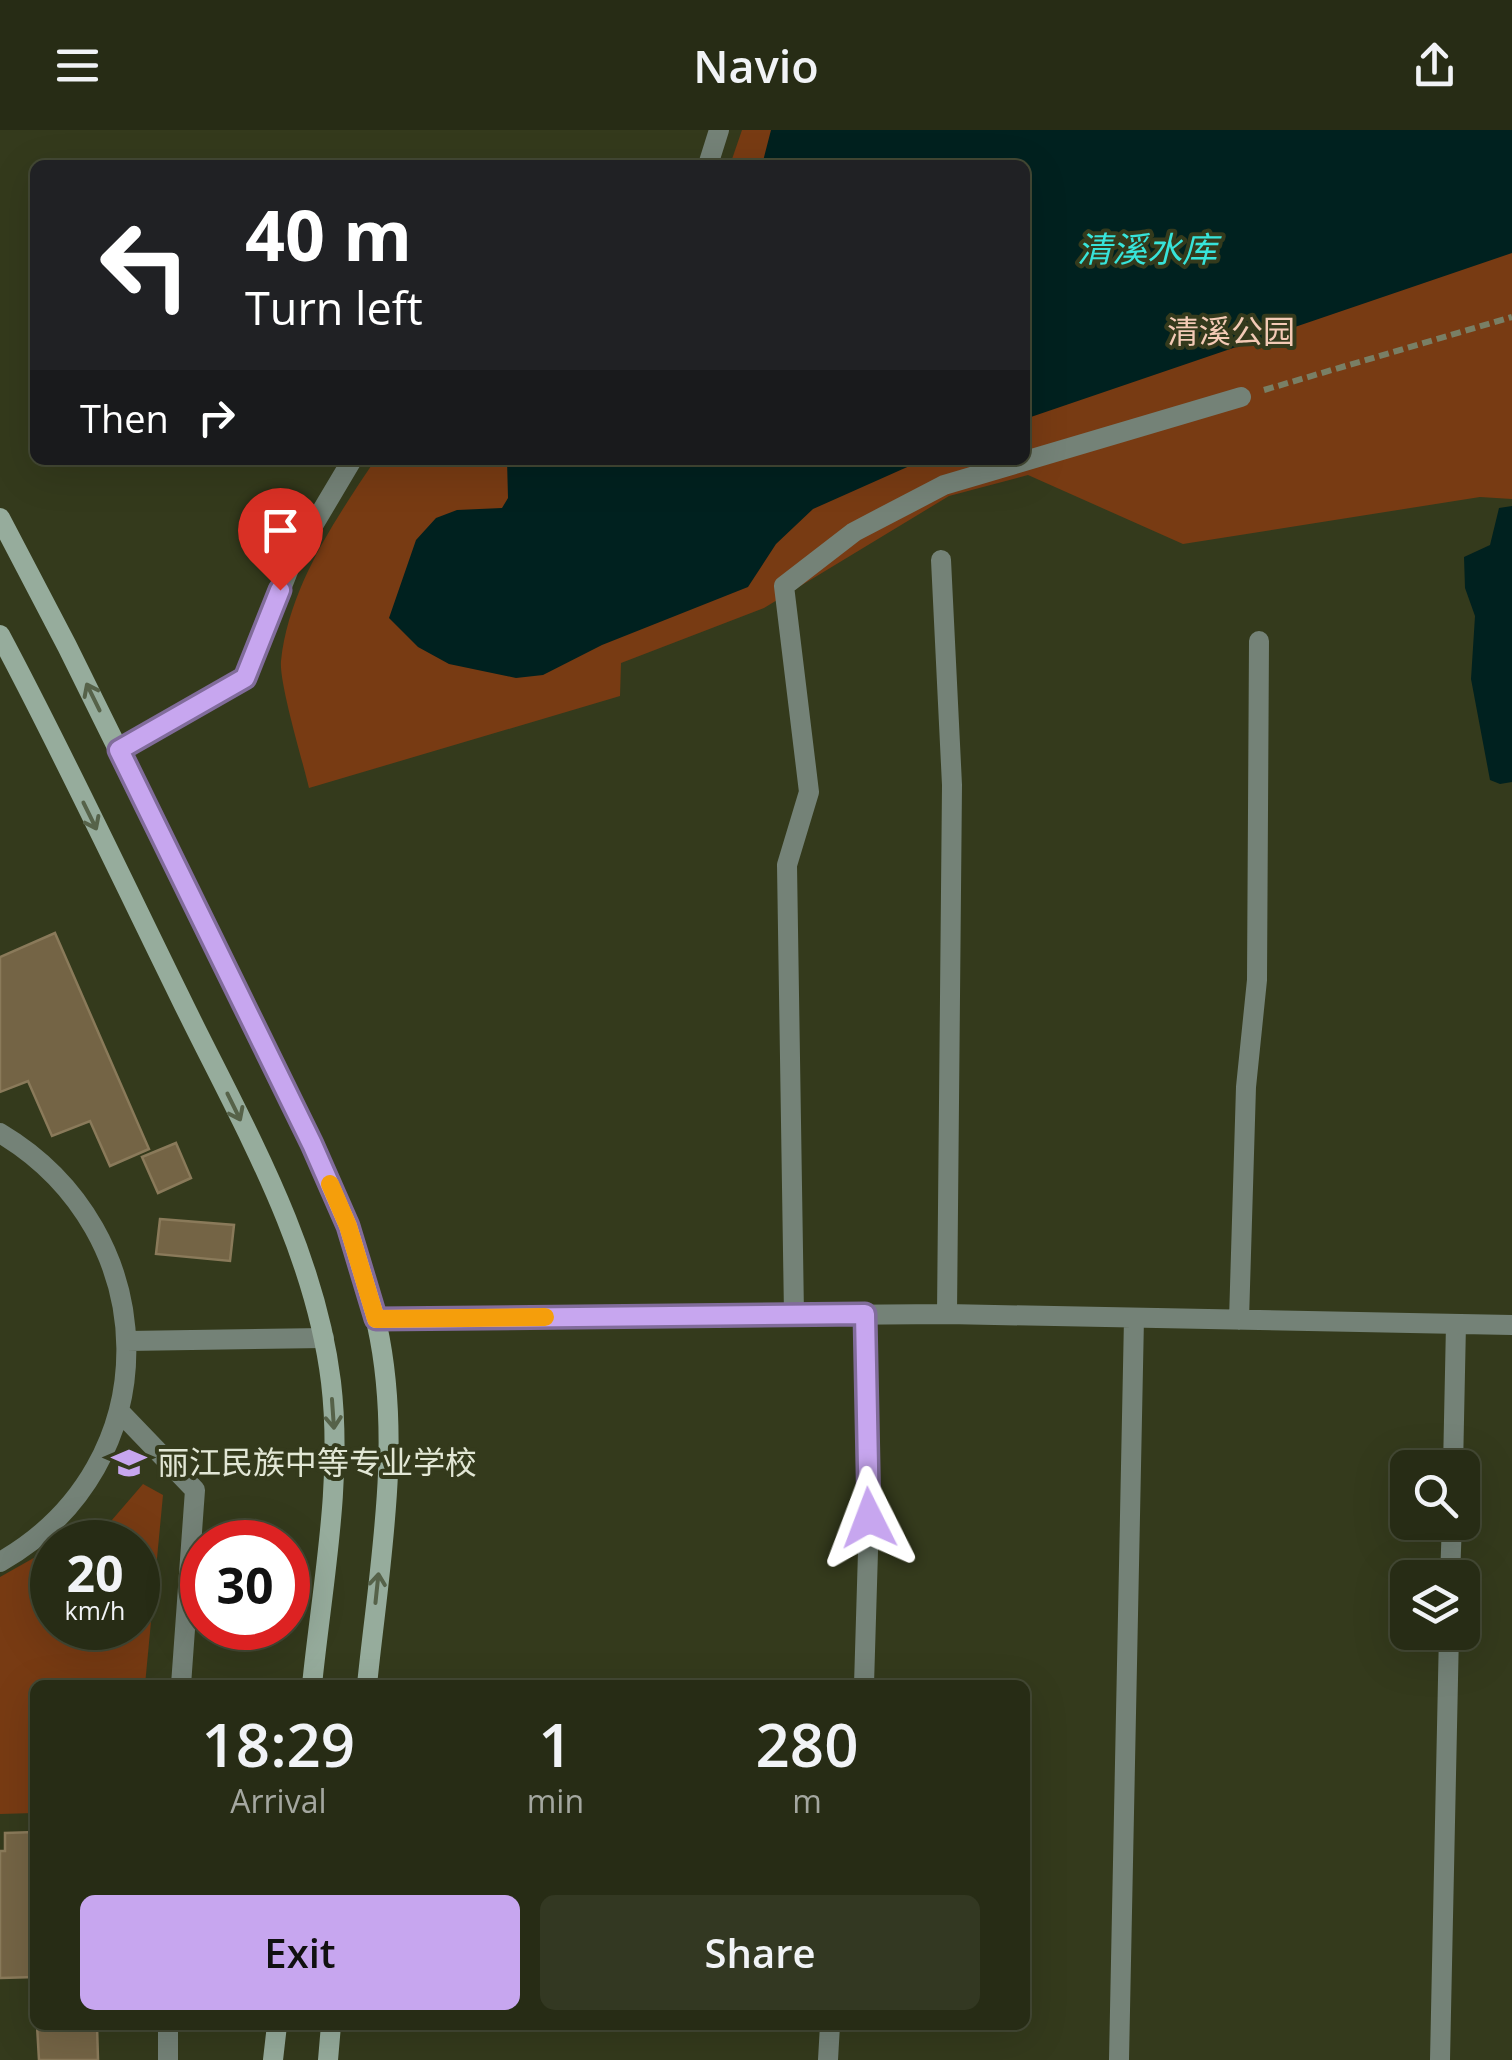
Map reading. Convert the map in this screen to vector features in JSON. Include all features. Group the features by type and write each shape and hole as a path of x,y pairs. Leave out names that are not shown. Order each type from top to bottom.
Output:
{"street":[{"path":"710,160 719,130"},
{"path":"1030,459 1241,397"},
{"path":"119,750 245,678 292,561 349,465"},
{"path":"794,1315 787,865 809,792 784,586 854,532 944,484 1009,465"},
{"path":"0,518 119,750 312,1144 348,1226 376,1319 386,1379 388,1485 368,1680"},
{"path":"941,560 952,786 947,1314"},
{"path":"0,634 263,1168 302,1260 324,1338 333,1417 333,1481 313,1680"},
{"path":"1239,1320 1246,1087 1257,980 1259,641"},
{"path":"0,1133 44,1165 88,1215 107,1250 120,1287 128,1362 119,1412 96,1468 50,1526 0,1562"},
{"path":"864,1680 869,1518 865,1314"},
{"path":"376,1319 947,1314 1512,1325"},
{"path":"1119,2060 1134,1318"},
{"path":"1453,1450 1456,1324"},
{"path":"127,1340 324,1338"},
{"path":"119,1412 195,1490 182,1680"},
{"path":"1440,2060 1449,1650"},
{"path":"168,2030 168,2060"},
{"path":"273,2060 276,2030"},
{"path":"328,2060 331,2030"},
{"path":"828,2060 830,2030"}],"path":[{"path":"1241,397 1512,316"}],"green space":[{"name":"清溪公园","path":"742,130 1512,130 1512,499 1480,497 1183,544 1028,475 949,496 764,608 621,663 620,696 309,788 281,672 286,634 293,607 316,555 372,465 1030,465 1030,160 732,160"},
{"path":"143,1484 163,1495 160,1527 160,1520 112,1520"},
{"path":"30,1560 30,1650 148,1650 145,1680 30,1680 30,1813 0,1814 0,1577"}],"water":[{"name":"清溪水库","path":"771,130 1512,130 1512,253 1030,417 1030,160 763,160"},
{"path":"507,465 912,465 813,509 776,544 748,587 602,645 543,675 516,678 449,664 418,647 389,618 416,540 436,518 457,510 502,508 508,498"},
{"path":"1512,506 1512,782 1500,784 1490,780 1471,679 1475,616 1465,588 1464,557 1490,545 1499,508"}],"building":[{"path":"55,933 149,1149 110,1166 90,1121 52,1136 28,1081 0,1092 0,957"},
{"path":"176,1143 191,1178 158,1193 142,1157"},
{"path":"160,1219 234,1225 230,1261 156,1254"},
{"path":"30,1832 30,1977 0,1978 0,1851 5,1851 5,1833"},
{"path":"37,2030 97,2030 98,2060 39,2060"}],"slow traffic":[{"path":"330,1184 365,1275 376,1319 545,1317"}],"place":[{"name":"丽江民族中等专业学校","path":"129,1463"}],"route":[{"path":"280,590 245,678 119,750 312,1144 348,1226 376,1319 865,1314 869,1518"}]}
